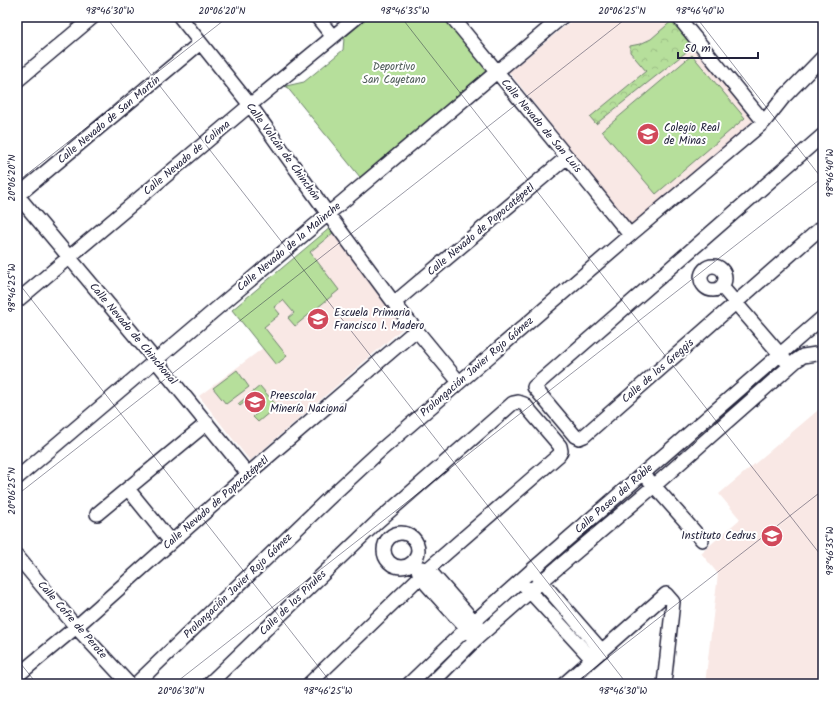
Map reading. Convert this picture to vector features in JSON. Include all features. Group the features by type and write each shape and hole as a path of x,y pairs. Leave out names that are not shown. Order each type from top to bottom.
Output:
{"street":[{"path":"17,81 93,17"},
{"name":"Calle Volcán de Chinchón","path":"180,17 250,105 394,303 459,382"},
{"path":"318,17 333,37"},
{"name":"Calle Nevado de Colima","path":"17,301 357,17"},
{"name":"Calle Nevado de San Luis","path":"452,17 630,235"},
{"path":"678,17 764,122"},
{"name":"Calle Nevado de la Malinche","path":"17,478 559,18"},
{"name":"Calle Nevado de San Martín","path":"17,196 200,43"},
{"name":"Prolongación Javier Rojo Gómez","path":"136,684 381,450 630,235 764,122 782,99 823,58"},
{"path":"752,108 759,109 768,107 782,99"},
{"path":"790,366 722,287 712,291 708,290 702,285 700,281 701,273 704,269 689,253 823,135"},
{"name":"Calle Nevado de Popocatépetl","path":"394,303 567,157"},
{"name":"Calle Nevado de Chinchonal","path":"17,196 156,361 248,474"},
{"name":"Calle de los Greggis","path":"689,253 534,387 575,436 579,438 584,436 823,226"},
{"name":"Calle Paseo del Roble","path":"409,684 470,625 532,570 823,317"},
{"name":"Calle Nevado de Popocatépetl","path":"17,676 76,627 248,474 416,330"},
{"name":"Calle Paseo del Roble","path":"431,684 480,636 530,591 654,486 797,360 803,356 823,353"},
{"name":"Calle de los Pirules","path":"209,684 376,523 513,403 518,402 524,404 560,446 562,451 419,569"},
{"path":"97,514 207,423"},
{"path":"643,474 702,540"},
{"path":"128,489 171,542"},
{"path":"376,523 389,537"},
{"path":"419,569 408,565 398,567 388,562 383,552 384,546 389,537 394,534 404,533 409,534 413,538 418,547 416,558 419,569 480,636"},
{"name":"Calle Cofre de Perote","path":"17,556 76,627 129,684"},
{"path":"309,684 419,569"},
{"path":"532,570 568,612 597,655"},
{"path":"521,581 558,621 597,655"},
{"path":"564,684 666,594 673,602 664,684"},
{"path":"558,621 568,612"}],"shaded area":[{"name":"Colegio Real de Minas","path":"576,17 672,17 755,120 631,225 509,72"},
{"name":"Escuela Primaria Francisco I. Madero","path":"331,227 403,328 250,461 199,396 263,348 232,310"},
{"name":"Instituto Cedrus","path":"823,406 823,684 705,684 718,574 701,553 740,519 719,494"}],"green space":[{"name":"Deportivo San Cayetano","path":"369,17 445,17 487,70 360,177 286,86 304,82 343,50 344,38"},
{"path":"674,19 695,45 596,124 590,117 646,71 630,52 630,46 640,44 651,39"},
{"path":"692,55 745,118 656,194 602,131"},
{"path":"331,227 334,232 310,252 339,290 295,326 288,318 294,313 283,300 274,307 280,314 264,327 287,356 276,365 232,310"},
{"path":"237,370 249,387 226,404 213,388"},
{"path":"260,386 277,406 258,422 253,417 259,411 249,399 240,406 238,404"}],"place":[{"name":"Colegio Real de Minas","path":"648,134"},
{"name":"Escuela Primaria Francisco I. Madero","path":"318,319"},
{"name":"Preescolar Minería Nacional","path":"255,402"},
{"name":"Instituto Cedrus","path":"772,536"}]}
